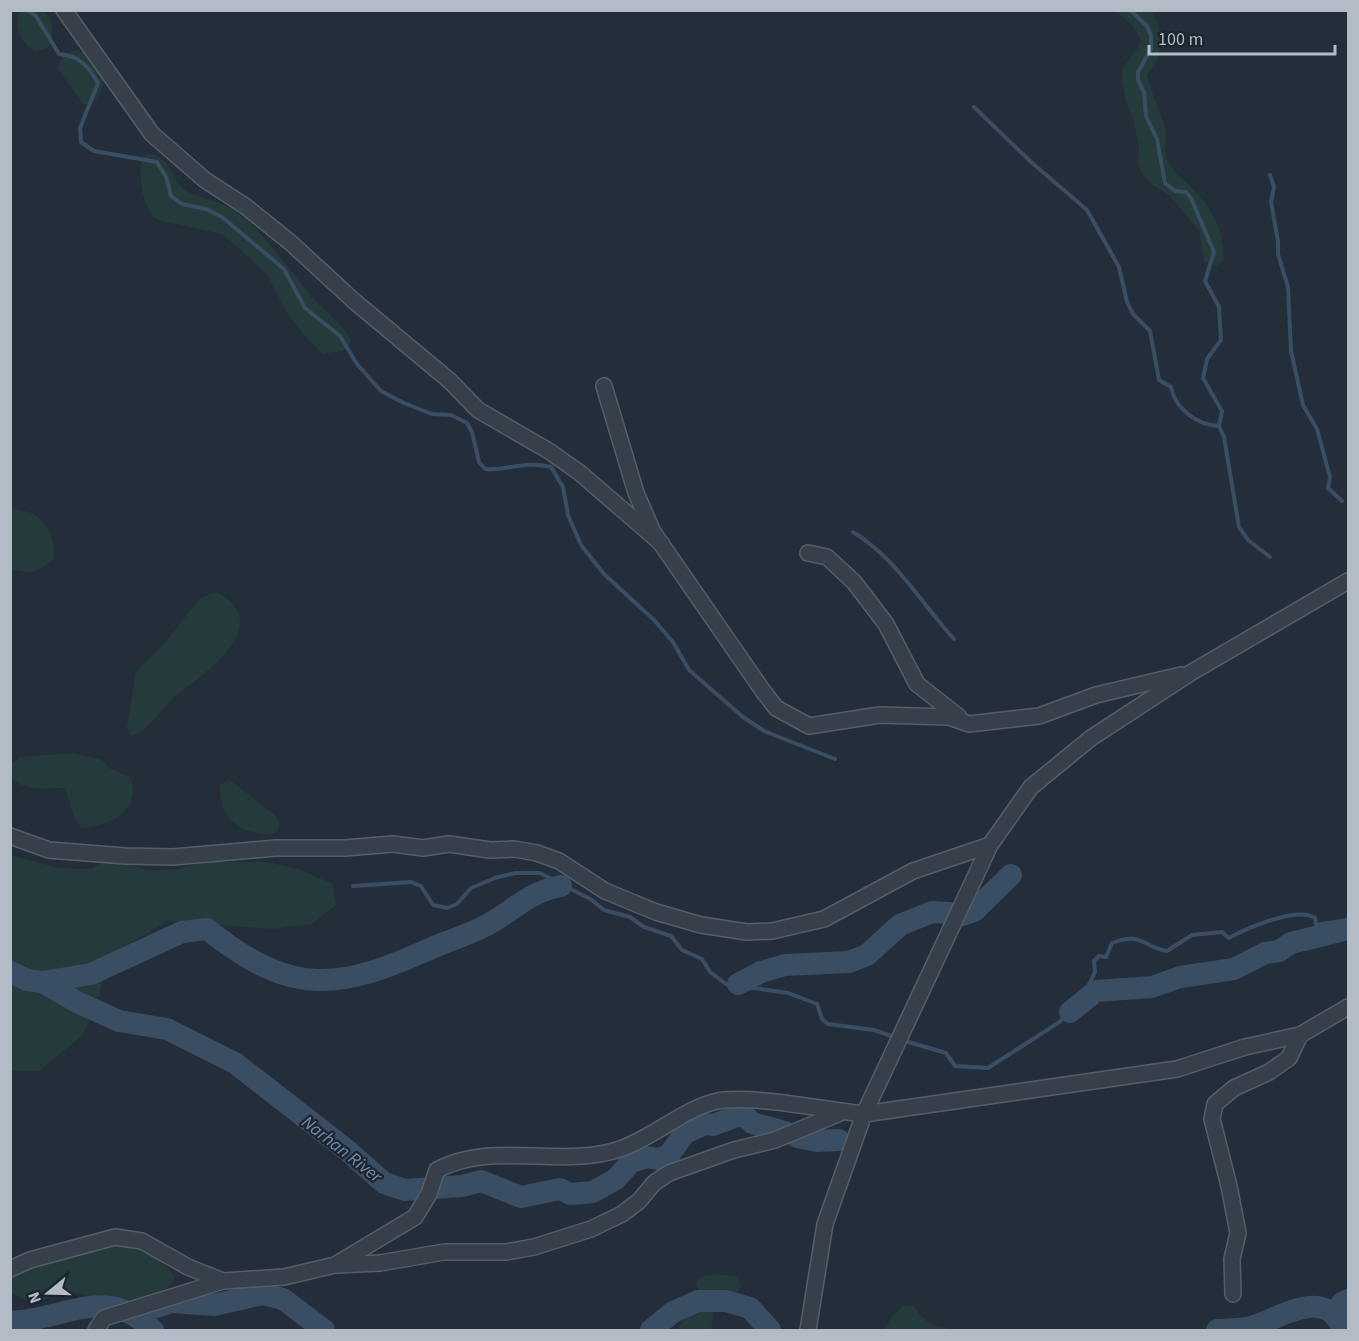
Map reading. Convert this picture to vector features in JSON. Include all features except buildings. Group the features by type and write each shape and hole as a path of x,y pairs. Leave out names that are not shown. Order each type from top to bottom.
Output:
{"street":[{"path":"64,10 152,134 205,180 245,206 291,243 362,309 450,381 478,410 549,451 580,473 661,543"},
{"path":"604,386 636,493 652,532 763,691 776,708 797,722 809,726 880,715 949,717 969,724 1039,716 1096,695 1192,672"},
{"path":"808,553 827,557 854,582 886,624 917,684 969,724"},
{"path":"808,1330 825,1224 864,1114 990,845 1031,787 1091,738 1192,672 1348,581"},
{"path":"10,836 49,850 125,856 172,857 276,848 345,848 393,844 423,848 448,844 490,850 514,849 537,853 559,861 605,891 656,912 701,925 747,932 772,932 824,919 913,871 990,845"},
{"path":"335,1265 415,1217 429,1194 436,1170 456,1160 484,1156 568,1157 619,1150 655,1134 699,1108 717,1102 739,1100 864,1114 1177,1069 1245,1047 1300,1035 1348,1007"},
{"path":"1233,1294 1233,1259 1238,1233 1212,1119 1215,1104 1234,1088 1269,1072 1289,1058 1300,1035"},
{"path":"96,1330 96,1326 104,1317 223,1281 284,1277 335,1265 380,1263 444,1252 506,1252 534,1248 591,1229 622,1214 639,1201 654,1183 669,1173 734,1150 775,1140 843,1112"},
{"path":"10,1269 30,1260 115,1237 142,1241 188,1267 223,1281"}],"green space":[{"path":"39,10 46,14 52,28 48,48 36,52 22,39 17,23 20,11"},
{"path":"1116,11 1152,11 1156,20 1161,36 1160,51 1147,75 1165,127 1166,155 1172,168 1201,197 1220,230 1224,259 1217,266 1204,261 1199,231 1169,195 1154,186 1143,175 1138,164 1139,147 1133,117 1126,102 1121,74 1141,39 1133,26"},
{"path":"79,50 94,61 102,74 102,89 91,104 83,104 58,69 63,54"},
{"path":"148,153 157,156 168,165 180,186 185,190 227,206 255,228 312,297 343,328 351,341 346,350 323,354 310,342 288,315 267,274 222,234 158,220 148,208 142,191 141,163 143,156"},
{"path":"11,507 35,515 46,525 55,552 54,559 44,567 29,572 11,569"},
{"path":"217,592 234,605 240,620 238,634 229,649 216,663 169,702 150,724 131,736 127,728 136,671 164,644 202,597"},
{"path":"74,753 102,760 109,768 130,777 133,788 132,798 128,807 113,820 82,828 76,820 64,788 29,787 11,778 11,765 20,757"},
{"path":"229,779 276,816 279,823 278,830 270,835 249,831 233,822 223,807 221,797 220,785"},
{"path":"10,855 59,868 91,869 109,859 147,870 175,870 206,862 266,862 299,869 333,884 336,905 312,924 273,929 167,921 108,957 99,996 83,1035 39,1071 11,1071"},
{"path":"122,1241 166,1266 175,1277 172,1283 155,1295 133,1302 113,1301 70,1292 62,1292 45,1300 32,1301 11,1292 11,1276 14,1271 96,1251"},
{"path":"716,1274 737,1277 741,1288 722,1298 703,1294 696,1282 703,1276"},
{"path":"706,1305 714,1309 711,1330 677,1330 687,1314"},
{"path":"904,1306 914,1306 928,1322 944,1328 959,1330 884,1330 892,1316"}],"waterway":[{"path":"27,10 36,16 59,54 78,59 98,83 80,128 81,142 94,151 157,162 166,177 171,196 182,204 206,209 222,217 284,269 305,308 340,336 357,364 381,391 432,414 451,415 467,423 472,432 479,462 485,469 524,465 551,467 563,487 568,515 581,545 604,574 654,620 673,642 689,670 743,717 764,731 835,759"},
{"path":"1130,10 1147,26 1151,36 1151,49 1138,72 1138,80 1144,92 1146,116 1157,139 1165,183 1175,191 1186,192 1191,198 1214,252 1205,281 1219,307 1221,340 1207,359 1203,378 1222,411 1219,426"},
{"path":"974,107 1030,161 1087,210 1119,267 1127,302 1133,314 1150,331 1159,380 1171,387 1177,402 1188,414 1203,423 1219,426 1224,437 1239,527 1248,540 1270,557"},
{"path":"1270,175 1274,187 1271,202 1278,254 1288,287 1291,351 1303,405 1317,429 1330,477 1328,488 1342,501"},
{"path":"853,532 895,568 954,639"},
{"name":"Narhan River","path":"353,886 411,882 421,886 433,905 447,908 457,904 471,888 495,878 515,873 540,873 592,900 604,910 630,917 644,927 671,936 682,950 702,959 710,972 726,984 788,993 817,1004 822,1019 828,1024 874,1030 894,1037"},
{"name":"Narhan River","path":"963,915 974,911 1011,875"},
{"name":"Narhan River","path":"10,972 27,980 42,982 91,974 182,932 207,929 265,967 292,976 317,980 343,978 371,972 475,931 531,897 561,886"},
{"name":"Narhan River","path":"738,984 761,972 785,965 849,962 867,955 900,925 932,912 949,913"},
{"name":"Narhan River","path":"905,1041 946,1053 955,1066 988,1068 1058,1023 1080,1003 1095,972 1094,961 1099,956 1106,957 1112,943 1137,939 1167,951 1192,935 1222,932 1229,938 1285,916 1307,915 1315,918 1316,925 1348,920"},
{"path":"1070,1012 1096,991 1152,987 1180,977 1234,969 1265,953 1279,951 1291,943 1348,929"},
{"name":"Narhan River","path":"42,982 77,1002 119,1021 167,1029 235,1063 348,1151 384,1183 405,1190 462,1186 481,1181 521,1197 560,1189 570,1194 593,1192 616,1179 631,1162 646,1157 658,1159 669,1155 685,1133 705,1124 713,1125 743,1114 752,1123 785,1132"},
{"name":"Narhan River","path":"797,1137 817,1141 839,1140"},
{"name":"Narhan River","path":"150,1309 171,1302 214,1305 262,1294 283,1299 324,1330"},
{"path":"1342,1303 1348,1300"},
{"name":"Narhan River","path":"651,1330 673,1312 698,1301 726,1301 750,1308 770,1330"},
{"name":"Narhan River","path":"10,1322 102,1306 119,1309 136,1316 153,1330"},
{"name":"Narhan River","path":"1217,1330 1250,1327 1291,1311 1315,1307 1326,1309 1336,1317 1343,1330"}]}
